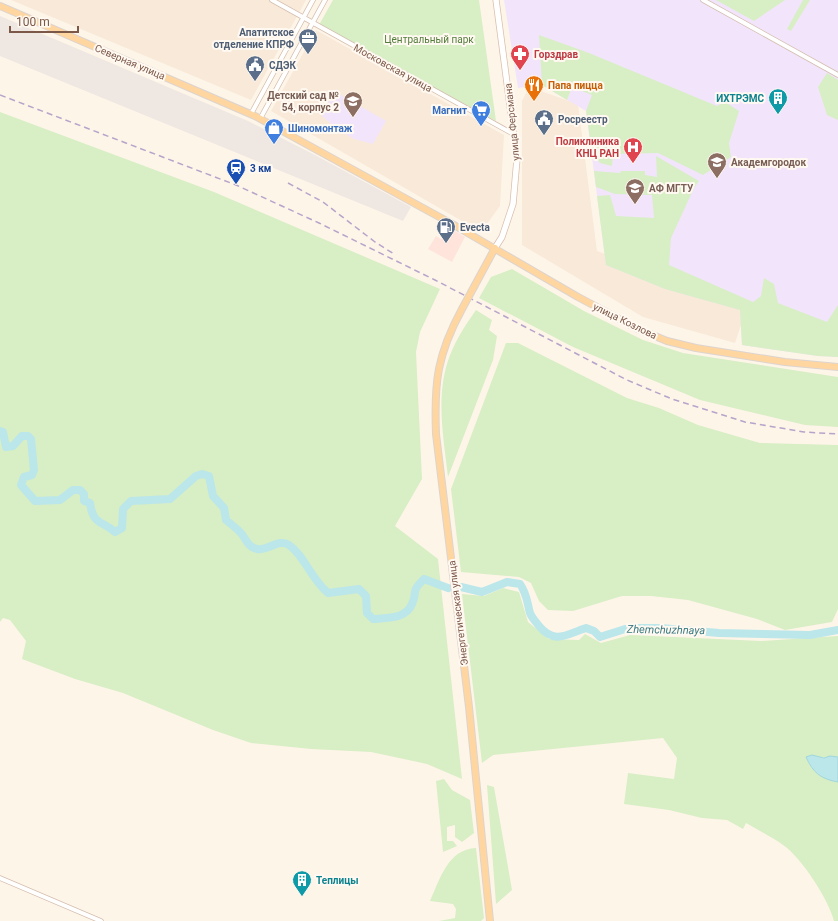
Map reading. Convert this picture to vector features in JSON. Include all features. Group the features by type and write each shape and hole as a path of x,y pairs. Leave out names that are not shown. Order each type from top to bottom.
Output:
{"main road":[{"name":"Северная улица","path":"0,6 260,119"},
{"path":"260,119 496,248"},
{"name":"улица Ферсмана","path":"475,284 496,248"},
{"name":"улица Козлова","path":"496,248 578,297 638,329 667,341 739,355 838,367"},
{"name":"Энергетическая улица","path":"475,284 444,346 439,366 435,395 436,434 469,708 490,921"}],"street":[{"name":"Московская улица","path":"272,0 303,19 515,136"},
{"path":"251,114 313,0"},
{"path":"260,119 325,0"},
{"name":"улица Ферсмана","path":"496,0 517,159 516,194 508,221 496,248"},
{"path":"702,0 838,75"},
{"path":"0,878 101,921"}],"shaded area":[{"path":"11,0 306,0 251,100"},
{"name":"Академгородок","path":"504,0 838,0 838,357 818,356 742,345 740,310 665,289 606,265 586,111 542,85 518,88"},
{"path":"0,16 248,121 411,207 403,221 0,56"},
{"path":"316,30 504,135 500,206 481,232 271,111"},
{"path":"529,87 578,104 597,251 747,307 735,343 643,317 522,245 522,101"},
{"name":"Детский сад № 54, корпус 2","path":"334,91 386,121 373,144 354,139 337,129 322,116"},
{"name":"Evecta","path":"448,227 465,237 452,262 428,249 436,236 441,239"}],"green space":[{"name":"Центральный парк","path":"333,0 479,0 496,121 319,25"},
{"path":"716,0 785,0 754,21"},
{"path":"803,0 810,0 791,31 787,29"},
{"path":"539,35 589,53 717,106 725,102 739,111 729,143 731,157 703,175 658,153 613,154 612,166 600,163 592,153 586,111 592,95 572,87 567,100 542,85"},
{"path":"827,73 838,80 838,120 827,115 818,87"},
{"path":"0,112 214,192 440,289 420,332 416,352 422,479 395,526 438,559 462,779 427,764 371,752 311,749 251,743 213,730 123,693 75,679 22,659 26,641 10,620 3,618 0,622"},
{"path":"656,156 699,181 694,188 671,238 669,265 753,302 761,296 764,278 774,284 778,303 827,322 838,305 838,357 818,356 742,345 740,310 665,289 606,265 597,196 610,195 616,216 654,218 652,195 615,194 596,187 594,171 620,173 621,171 645,171 645,175 657,177"},
{"path":"512,269 584,311 643,340 683,353 838,377 838,427 805,425 700,400 573,347 479,298 491,277"},
{"path":"476,310 492,320 489,330 497,336 493,360 448,477 441,406 444,378 449,357 463,329"},
{"path":"506,343 518,343 627,398 659,408 698,425 760,443 838,445 838,609 832,622 785,630 757,619 688,600 651,596 622,596 573,611 548,610 539,601 531,583 519,577 461,572 451,489"},
{"path":"503,588 519,592 528,622 549,639 579,640 585,634 601,643 630,635 761,641 838,636 838,757 806,757 812,768 818,774 827,779 838,782 838,921 834,921 820,891 798,859 770,836 746,823 743,829 727,820 702,818 669,810 624,804 628,773 674,779 677,758 663,738 493,755 482,763 462,594 484,596"},
{"path":"444,779 452,790 470,800 474,833 462,842 455,837 455,825 447,827 447,841 453,841 457,846 443,852 436,781"},
{"path":"487,785 494,787 512,890 496,904"},
{"path":"476,848 484,918 481,921 439,921 455,918 456,909 453,904 430,901 446,867 458,854 466,850"}],"water":[{"path":"812,755 824,758 830,756 838,757 838,782 822,777 815,771 806,757"}],"waterway":[{"name":"Zhemchuzhnaya","path":"0,431 3,432 6,447 13,446 22,436 28,436 31,439 34,470 32,475 24,477 21,485 35,501 60,500 73,490 80,490 84,494 84,501 90,503 91,510 96,519 115,532 122,528 123,509 131,501 170,499 196,476 202,474 209,476 213,496 224,508 226,520 242,534 251,546 261,549 281,543 289,545 299,555 317,581 328,593 359,589 366,596 367,613 373,619 396,617 405,613 412,604 416,589 424,579 448,588"},
{"name":"Zhemchuzhnaya","path":"461,587 482,592 507,582 520,584 533,618 545,632 556,637 567,635 586,628 594,631 600,637 625,629 639,628 661,628 719,633 810,635 838,630"}],"railway":[{"path":"0,95 236,185 319,223 435,280 627,380 672,399 745,422 804,432 838,434"},
{"path":"288,183 323,202 375,242 394,254"}],"place":[{"name":"Апатитское отделение КПРФ","path":"308,55"},
{"name":"Горздрав","path":"520,71"},
{"name":"СДЭК","path":"255,82"},
{"name":"Папа пицца","path":"534,102"},
{"name":"ИХТРЭМС","path":"778,115"},
{"name":"Детский сад № 54, корпус 2","path":"353,118"},
{"name":"Магнит","path":"481,127"},
{"name":"Росреестр","path":"544,136"},
{"name":"Шиномонтаж","path":"274,145"},
{"name":"Поликлиника КНЦ РАН","path":"633,164"},
{"name":"Академгородок","path":"717,179"},
{"name":"3 км","path":"236,185"},
{"name":"АФ МГТУ","path":"635,205"},
{"name":"Evecta","path":"446,244"},
{"name":"Теплицы","path":"302,897"}]}
